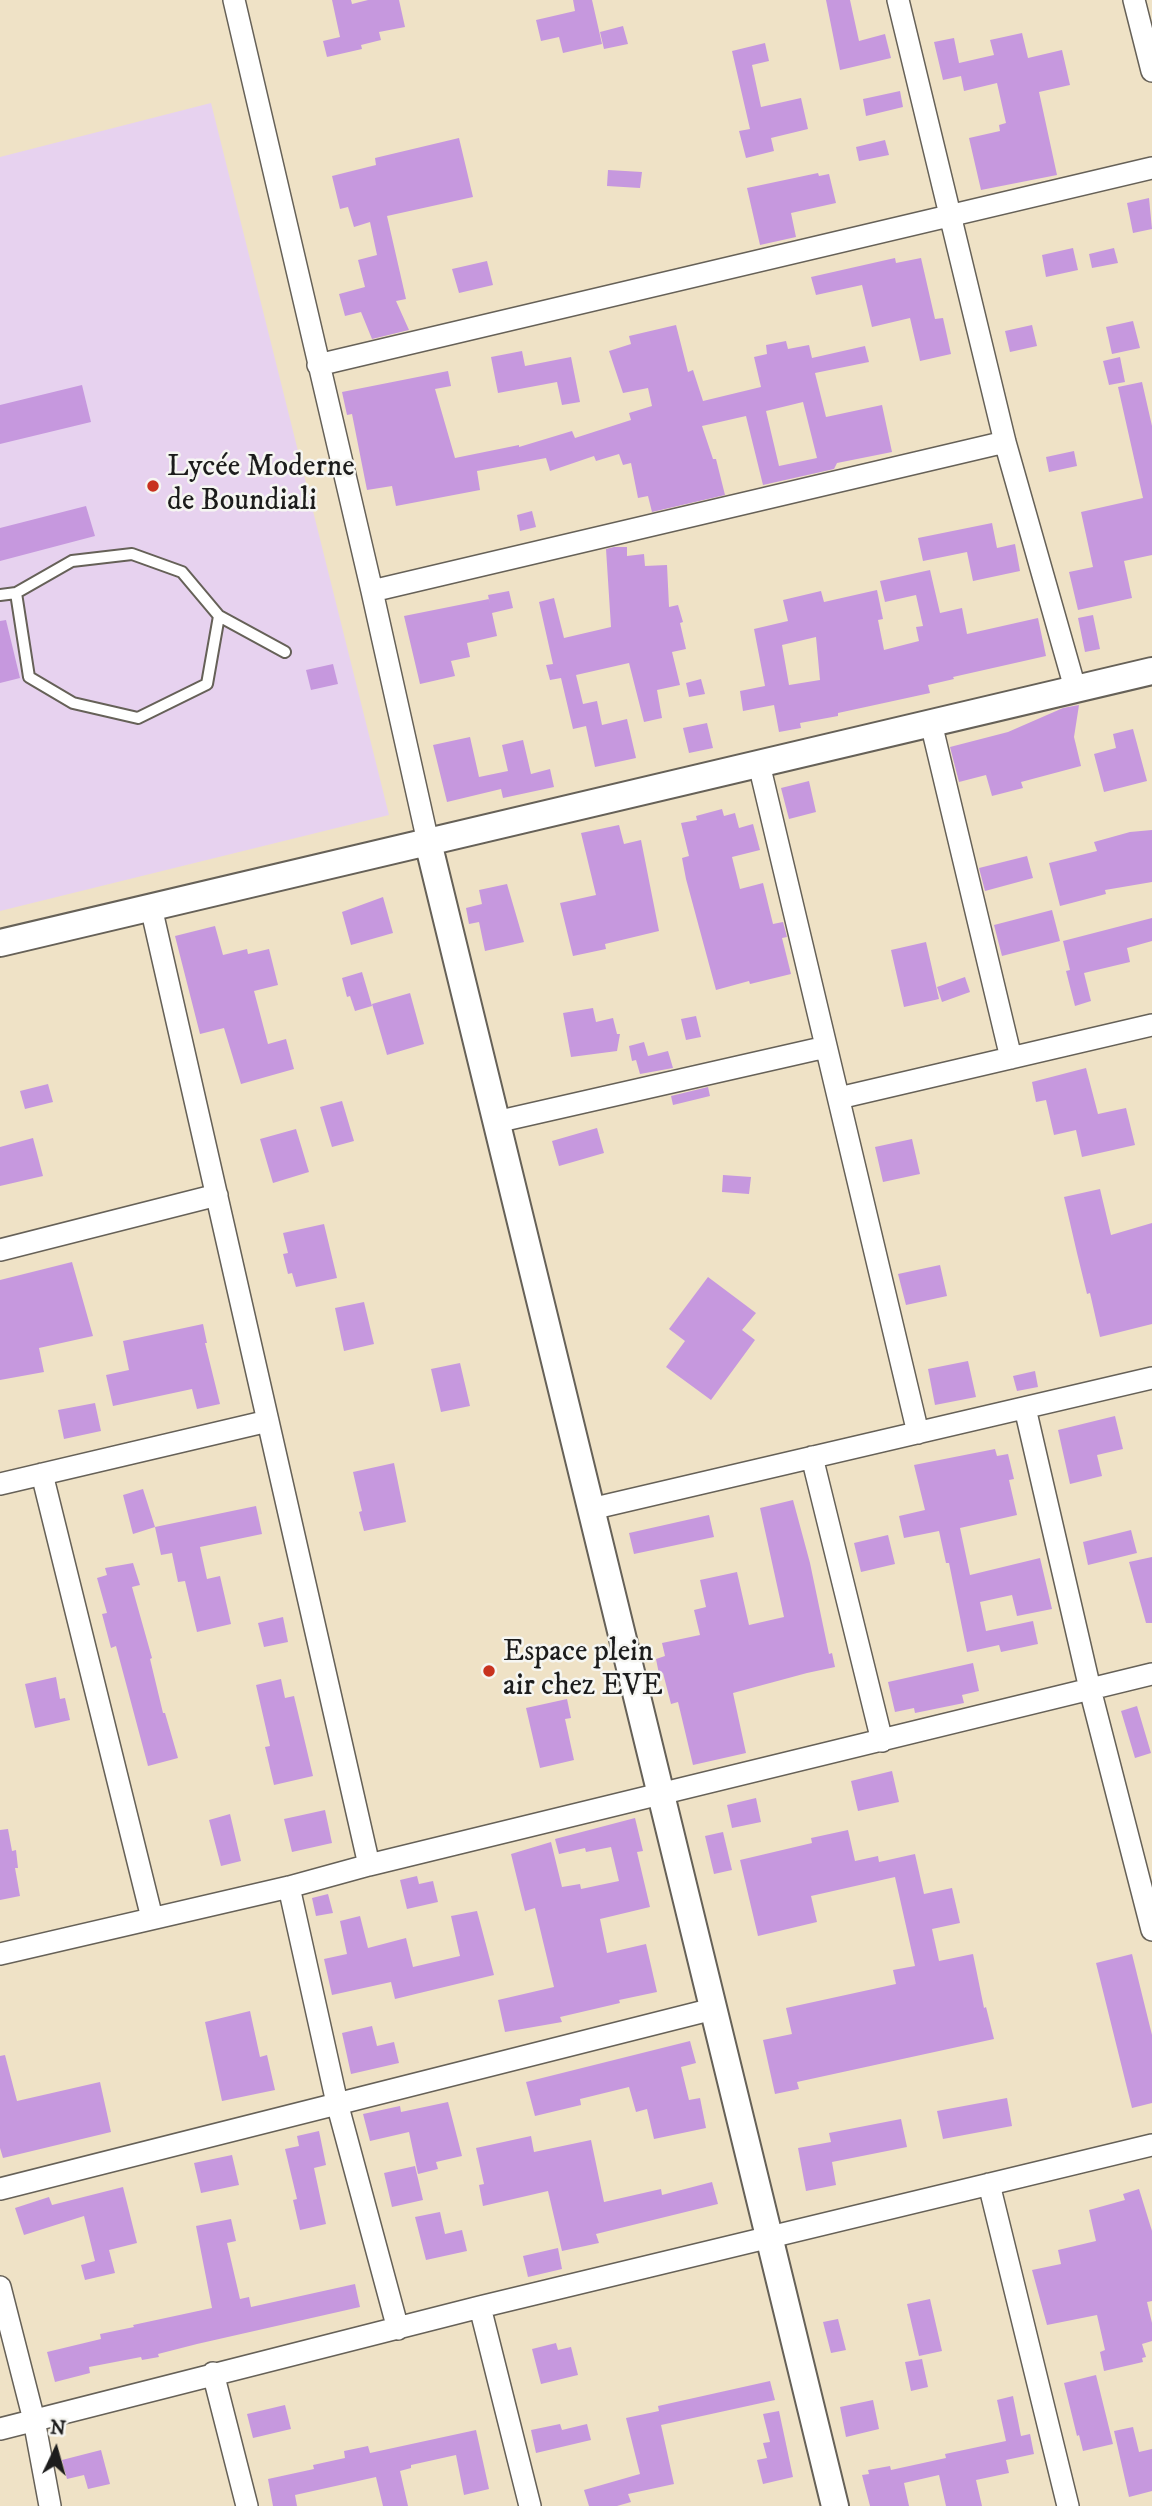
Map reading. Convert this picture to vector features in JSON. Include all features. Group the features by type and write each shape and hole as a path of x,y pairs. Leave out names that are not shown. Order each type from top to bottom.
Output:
{"street":[{"path":"233,0 428,842 835,2506"},
{"path":"898,0 1005,442 1075,688"},
{"path":"1134,0 1152,71"},
{"path":"318,365 1152,168"},
{"path":"372,591 1005,442"},
{"path":"0,943 1152,671"},
{"path":"931,723 1011,1058"},
{"path":"759,764 918,1433"},
{"path":"151,907 369,1865"},
{"path":"839,1098 1011,1058 1150,1031"},
{"path":"496,1122 826,1047"},
{"path":"0,1250 217,1195"},
{"path":"591,1509 1152,1378"},
{"path":"1026,1408 1090,1689 1152,1930"},
{"path":"0,1484 268,1421"},
{"path":"812,1457 882,1741"},
{"path":"41,1474 152,1918"},
{"path":"0,1954 289,1887 369,1865 1152,1674"},
{"path":"289,1887 337,2103 398,2329"},
{"path":"0,2189 713,2009"},
{"path":"0,2428 480,2307 1152,2145"},
{"path":"989,2184 1068,2506"},
{"path":"0,2287 34,2420 50,2506"},
{"path":"480,2307 530,2506"},
{"path":"213,2373 247,2506"}],"lane":[{"path":"0,595 16,593 72,561 132,554 182,572 219,616 285,652"},
{"path":"16,593 29,677 73,703 138,718 207,684 219,616"}],"shaded area":[{"name":"Lycée Moderne de Boundiali","path":"211,103 389,815 0,911 0,157"}],"building":[{"path":"332,0 351,0 352,4 368,0 399,0 405,27 379,32 381,40 361,45 362,49 327,57 323,41 340,37"},
{"path":"573,0 592,0 602,44 563,53 559,37 541,41 536,20 575,11"},
{"path":"826,0 850,0 859,41 885,34 891,58 840,70"},
{"path":"623,26 628,44 604,49 600,32"},
{"path":"1022,33 1028,58 1062,50 1070,85 1039,92 1057,175 981,190 969,138 1000,131 999,125 1006,123 997,83 964,91 961,76 943,80 934,42 954,38 959,63 994,55 990,40"},
{"path":"765,43 769,61 752,65 761,107 801,98 808,129 771,138 774,151 746,158 739,131 750,129 732,51"},
{"path":"900,91 903,107 866,116 863,99"},
{"path":"459,138 473,197 387,216 406,299 396,301 409,330 372,339 361,312 345,316 339,294 365,287 358,260 377,255 370,222 354,227 348,207 340,209 332,176 376,165 375,158"},
{"path":"885,140 889,155 859,161 856,147"},
{"path":"608,170 642,172 640,188 607,186"},
{"path":"818,173 819,176 829,174 836,203 791,213 796,237 760,245 747,188"},
{"path":"1149,198 1152,229 1133,233 1127,203"},
{"path":"1073,248 1078,270 1046,277 1042,255"},
{"path":"1114,248 1118,263 1092,268 1089,254"},
{"path":"895,258 896,263 921,258 935,319 943,318 951,354 920,361 910,318 872,327 862,285 816,295 811,277"},
{"path":"487,261 493,285 459,293 452,269"},
{"path":"1133,321 1140,348 1112,354 1106,327"},
{"path":"676,325 688,372 693,370 703,401 761,387 754,357 767,354 766,345 786,341 788,349 809,345 812,358 865,346 869,362 815,373 826,417 882,405 892,452 837,463 834,469 763,485 746,416 702,426 713,459 716,459 725,495 652,512 648,496 638,498 631,463 623,465 619,454 596,461 594,456 550,471 546,458 477,471 480,490 396,506 392,486 367,490 352,414 347,415 342,392 448,371 451,386 435,389 455,458 519,447 572,431 575,438 631,420 629,413 652,406 648,388 623,393 609,351 631,344 629,336","holes":["803,402 817,458 779,466 766,411"]},
{"path":"1032,325 1037,346 1010,352 1005,331"},
{"path":"522,351 525,366 571,357 580,402 562,405 557,382 498,393 491,357"},
{"path":"1120,357 1125,382 1109,385 1103,361"},
{"path":"1142,382 1152,426 1152,555 1124,561 1132,598 1078,610 1069,572 1093,567 1081,512 1143,498 1118,387"},
{"path":"82,385 91,422 0,444 0,405"},
{"path":"1074,451 1077,466 1049,472 1046,457"},
{"path":"86,506 95,536 0,561 0,528"},
{"path":"532,511 536,527 520,531 517,515"},
{"path":"992,523 997,548 1015,544 1020,571 973,581 967,552 923,561 918,538"},
{"path":"627,547 627,556 644,554 645,566 667,565 669,607 678,605 686,649 672,652 680,685 657,690 662,718 644,722 629,663 576,675 583,704 597,701 602,725 627,719 636,758 595,767 586,726 573,729 561,678 550,680 546,665 553,664 539,602 554,598 564,638 611,627 606,549"},
{"path":"930,570 940,613 962,608 967,634 1038,618 1046,656 953,677 954,679 928,685 930,693 838,713 838,716 800,723 801,728 779,732 774,705 743,711 740,691 765,686 754,629 788,621 783,600 821,591 824,602 877,590 883,619 878,620 884,650 919,641 916,627 923,626 916,595 885,602 880,581","holes":["816,637 820,680 789,685 782,645"]},
{"path":"509,591 513,608 492,613 497,636 467,643 470,657 451,661 455,676 420,684 404,616 489,599 488,595"},
{"path":"1093,615 1100,649 1085,652 1078,618"},
{"path":"6,620 20,678 0,683 0,621"},
{"path":"333,664 338,684 311,690 306,670"},
{"path":"701,679 705,694 689,697 686,683"},
{"path":"1079,705 1074,737 1081,766 1021,782 1023,788 992,796 986,775 959,782 950,747 1008,732 1063,708"},
{"path":"707,723 713,748 689,753 683,728"},
{"path":"1133,729 1147,781 1104,792 1094,754 1116,748 1113,734"},
{"path":"470,737 479,777 508,771 502,745 523,740 531,774 550,769 554,787 503,798 501,789 447,802 433,745"},
{"path":"809,781 816,812 789,819 781,788"},
{"path":"722,809 724,816 735,813 739,828 753,824 760,850 732,857 740,889 763,883 773,924 783,922 787,937 782,938 791,974 716,990 686,879 682,858 689,856 681,823 697,820 696,816"},
{"path":"619,825 624,844 641,840 659,931 605,944 606,949 573,956 560,903 596,895 581,833"},
{"path":"1152,830 1152,882 1105,890 1106,894 1060,906 1049,863 1097,851 1094,842 1130,832"},
{"path":"1027,856 1033,878 985,891 979,868"},
{"path":"507,884 524,942 485,951 479,922 469,924 466,908 482,904 479,890"},
{"path":"383,897 393,933 351,945 342,912"},
{"path":"1052,910 1060,941 1002,956 994,925"},
{"path":"1152,918 1152,941 1127,948 1130,962 1084,973 1091,1001 1075,1006 1066,971 1070,970 1063,941"},
{"path":"215,926 223,955 247,949 248,954 269,949 278,985 254,991 268,1044 286,1039 294,1069 241,1084 224,1028 200,1034 175,936"},
{"path":"926,942 939,999 904,1007 891,950"},
{"path":"362,972 372,1006 355,1011 350,996 347,997 342,978"},
{"path":"965,977 970,992 942,1002 937,987"},
{"path":"410,993 424,1044 387,1055 372,1004"},
{"path":"593,1008 596,1022 613,1018 617,1034 620,1034 617,1051 571,1057 563,1013"},
{"path":"696,1016 701,1037 686,1040 681,1019"},
{"path":"644,1042 648,1056 668,1051 673,1068 640,1074 636,1060 632,1061 629,1046"},
{"path":"1086,1068 1098,1114 1126,1108 1135,1145 1082,1157 1076,1130 1054,1135 1046,1100 1036,1102 1032,1082"},
{"path":"48,1084 53,1102 25,1109 20,1091"},
{"path":"708,1087 710,1096 673,1105 671,1096"},
{"path":"342,1101 354,1141 332,1147 320,1107"},
{"path":"597,1128 604,1153 559,1166 552,1141"},
{"path":"296,1129 309,1172 273,1183 260,1139"},
{"path":"33,1138 43,1176 0,1186 0,1147"},
{"path":"912,1139 920,1174 883,1182 875,1147"},
{"path":"723,1175 751,1177 749,1194 722,1192"},
{"path":"1100,1189 1111,1235 1152,1223 1152,1324 1100,1337 1064,1197"},
{"path":"324,1224 337,1278 296,1287 292,1273 288,1274 283,1254 288,1253 283,1233"},
{"path":"72,1262 93,1336 39,1348 44,1372 0,1380 0,1280"},
{"path":"940,1265 947,1296 906,1305 898,1274"},
{"path":"708,1277 756,1313 742,1330 755,1340 711,1400 666,1367 685,1341 669,1329"},
{"path":"364,1302 374,1344 344,1351 335,1308"},
{"path":"203,1324 220,1404 197,1409 192,1389 113,1406 106,1375 129,1370 123,1341"},
{"path":"968,1361 976,1397 935,1405 928,1369"},
{"path":"460,1363 470,1406 441,1412 431,1369"},
{"path":"1035,1371 1038,1387 1017,1391 1013,1376"},
{"path":"95,1403 101,1431 64,1439 58,1410"},
{"path":"1115,1416 1123,1449 1097,1455 1102,1476 1070,1484 1058,1430"},
{"path":"995,1449 997,1456 1008,1454 1014,1479 1009,1480 1017,1515 960,1528 970,1575 1040,1558 1052,1609 1017,1616 1012,1595 980,1602 986,1631 1033,1621 1038,1644 1001,1652 999,1645 967,1652 949,1563 946,1563 939,1531 904,1538 899,1516 925,1510 914,1465"},
{"path":"394,1463 406,1522 364,1531 353,1472"},
{"path":"143,1489 155,1527 133,1534 123,1495"},
{"path":"793,1500 810,1563 829,1654 832,1653 835,1667 733,1693 746,1753 693,1765 678,1702 671,1704 663,1673 659,1674 656,1659 665,1656 662,1643 700,1635 694,1610 706,1607 700,1580 737,1572 749,1625 784,1617 760,1508"},
{"path":"256,1506 262,1534 200,1547 207,1579 220,1576 231,1624 197,1632 185,1581 178,1582 172,1553 161,1555 155,1527"},
{"path":"709,1515 714,1537 634,1554 629,1533"},
{"path":"1131,1530 1137,1553 1088,1565 1083,1542"},
{"path":"888,1535 895,1564 861,1572 854,1543"},
{"path":"1152,1557 1152,1623 1146,1623 1129,1562"},
{"path":"133,1563 140,1585 132,1587 152,1658 150,1659 163,1713 178,1758 148,1766 116,1646 111,1648 102,1614 107,1613 97,1578 107,1575 105,1568"},
{"path":"283,1617 288,1642 264,1647 258,1623"},
{"path":"973,1663 979,1691 962,1695 964,1703 915,1713 914,1708 895,1712 888,1682"},
{"path":"56,1677 60,1699 65,1698 70,1720 35,1728 25,1684"},
{"path":"281,1679 285,1698 294,1696 313,1776 274,1785 265,1747 270,1746 256,1685"},
{"path":"567,1699 571,1718 565,1719 574,1760 540,1768 526,1708"},
{"path":"1137,1706 1151,1753 1135,1758 1121,1711"},
{"path":"892,1771 899,1802 858,1811 851,1781"},
{"path":"756,1798 761,1822 732,1828 727,1805"},
{"path":"325,1810 332,1843 292,1852 284,1819"},
{"path":"230,1814 241,1861 221,1866 209,1820"},
{"path":"635,1818 643,1851 637,1852 650,1907 600,1919 607,1953 646,1944 657,1992 560,2017 562,2022 505,2032 498,2000 554,1987 535,1908 525,1911 511,1854 551,1842 562,1887 580,1884 581,1889 619,1881 611,1847 586,1852 585,1848 559,1854 555,1839"},
{"path":"8,1829 12,1851 16,1850 18,1868 15,1868 20,1896 0,1900 0,1830"},
{"path":"848,1830 855,1861 878,1856 879,1862 915,1854 924,1894 952,1888 960,1923 932,1929 939,1961 973,1954 984,2008 986,2007 994,2039 797,2082 799,2089 775,2094 763,2040 792,2034 786,2008 896,1984 893,1970 915,1966 895,1877 811,1896 817,1922 758,1936 740,1860 812,1843 811,1838"},
{"path":"723,1832 732,1870 714,1874 705,1836"},
{"path":"417,1876 419,1884 433,1881 438,1902 407,1909 400,1880"},
{"path":"328,1894 333,1913 316,1916 312,1898"},
{"path":"477,1911 494,1975 395,1999 391,1982 332,1995 324,1959 347,1954 340,1921 360,1916 368,1948 406,1938 413,1967 460,1956 451,1916"},
{"path":"1132,1954 1152,2035 1152,2103 1132,2108 1096,1963"},
{"path":"250,2011 260,2057 267,2055 275,2090 222,2101 205,2022"},
{"path":"372,2026 377,2046 394,2042 399,2063 351,2074 342,2033"},
{"path":"690,2041 696,2063 681,2067 689,2100 700,2098 706,2128 654,2139 647,2109 636,2112 629,2087 580,2099 581,2105 535,2116 526,2082"},
{"path":"5,2055 17,2101 100,2082 111,2132 3,2158 0,2148 0,2056"},
{"path":"1007,2098 1012,2126 943,2139 937,2111"},
{"path":"448,2102 462,2156 436,2162 438,2169 418,2174 409,2132 370,2141 363,2114 400,2106 401,2112"},
{"path":"901,2119 907,2147 832,2162 836,2185 806,2191 798,2148 831,2142 829,2133"},
{"path":"319,2131 326,2165 314,2168 326,2224 300,2230 293,2200 297,2199 285,2149 299,2146 297,2136"},
{"path":"531,2136 534,2152 591,2140 604,2202 661,2189 662,2195 712,2182 718,2204 596,2234 599,2243 562,2251 548,2191 483,2206 479,2185 484,2184 476,2148"},
{"path":"232,2155 239,2185 201,2193 194,2163"},
{"path":"415,2166 423,2200 392,2207 384,2173"},
{"path":"123,2187 137,2243 109,2250 115,2273 85,2280 81,2265 95,2261 84,2216 24,2235 15,2208 49,2197 52,2205"},
{"path":"1139,2189 1152,2231 1152,2301 1147,2302 1152,2323 1152,2341 1142,2344 1146,2357 1142,2358 1143,2362 1104,2371 1100,2352 1105,2350 1097,2315 1047,2325 1032,2270 1061,2264 1058,2250 1096,2241 1089,2210 1125,2200 1123,2194"},
{"path":"440,2212 445,2234 462,2230 467,2251 426,2260 415,2217"},
{"path":"231,2219 236,2241 227,2243 240,2299 249,2297 251,2307 355,2284 360,2307 197,2344 158,2354 159,2357 142,2360 141,2357 89,2367 90,2373 55,2382 47,2352 101,2339 100,2334 134,2327 133,2325 212,2308 196,2226"},
{"path":"558,2248 562,2269 528,2277 523,2256"},
{"path":"930,2299 942,2351 919,2356 907,2304"},
{"path":"838,2319 846,2350 831,2353 823,2322"},
{"path":"556,2343 558,2350 571,2347 578,2375 541,2384 532,2349"},
{"path":"922,2359 928,2387 911,2391 905,2362"},
{"path":"1096,2375 1113,2444 1083,2451 1064,2383"},
{"path":"770,2381 775,2400 661,2425 674,2484 628,2494 631,2502 617,2506 589,2506 584,2490 640,2474 626,2418 659,2411 658,2406"},
{"path":"1013,2396 1021,2436 1030,2434 1034,2454 1006,2460 1009,2473 976,2480 982,2506 946,2506 939,2475 904,2483 909,2506 870,2506 862,2475 869,2474 868,2470 890,2466 891,2470 946,2458 945,2454 1006,2441 997,2400"},
{"path":"873,2400 879,2429 846,2437 840,2407"},
{"path":"285,2405 291,2429 253,2438 247,2414"},
{"path":"779,2411 793,2477 763,2484 757,2460 767,2458 763,2443 770,2442 763,2414"},
{"path":"560,2424 562,2430 587,2424 591,2440 536,2453 531,2430"},
{"path":"1133,2427 1139,2452 1152,2449 1152,2491 1129,2497 1114,2431"},
{"path":"476,2430 489,2489 464,2495 456,2455 411,2465 411,2468 400,2471 408,2506 383,2506 376,2477 295,2495 297,2506 273,2506 268,2479 314,2469 313,2465 345,2458 344,2451 368,2446 370,2453"},
{"path":"101,2450 110,2484 88,2489 84,2475 67,2479 62,2460"}],"place":[{"name":"Lycée Moderne de Boundiali","path":"153,486"},
{"name":"Espace plein air chez EVE","path":"489,1671"}]}
